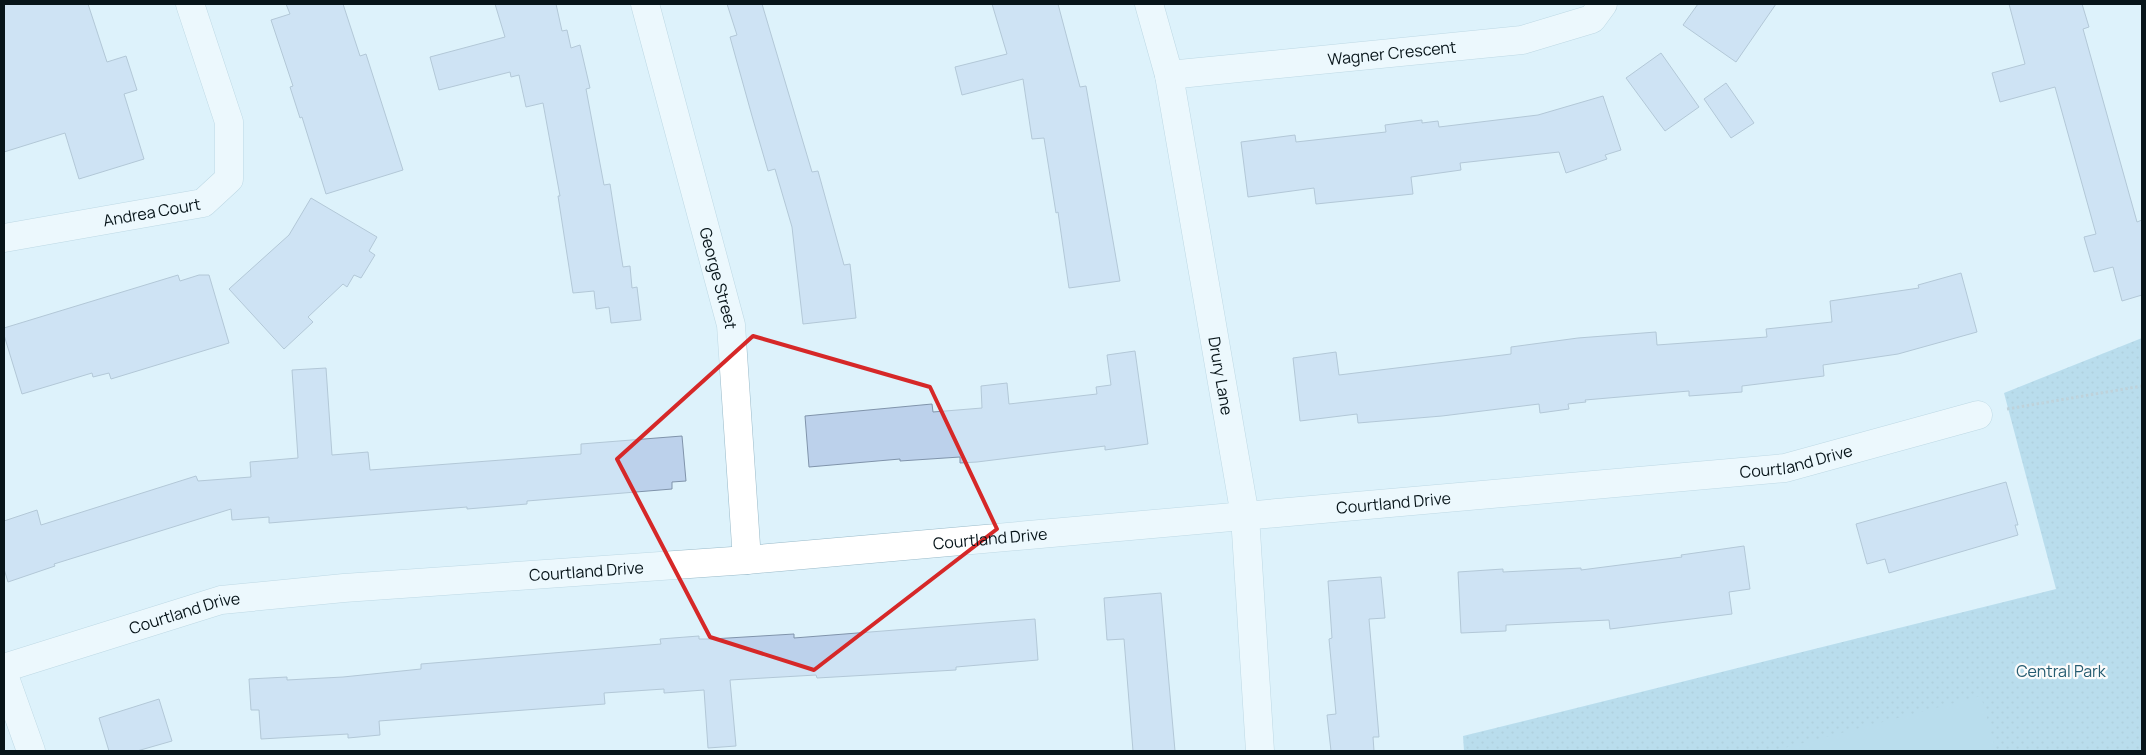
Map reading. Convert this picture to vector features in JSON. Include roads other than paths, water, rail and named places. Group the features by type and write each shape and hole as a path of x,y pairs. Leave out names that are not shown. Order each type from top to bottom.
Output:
{"street":[{"name":"Andrea Court","path":"4,238 203,203 229,179 229,122 190,4"},
{"name":"George Street","path":"645,4 730,325 747,560"},
{"name":"Drury Lane","path":"1149,4 1169,75 1245,516 1260,751"},
{"name":"Wagner Crescent","path":"1169,75 1522,40 1592,19 1603,4"},
{"name":"Courtland Drive","path":"4,668 221,600 354,587 747,560 1785,468 1978,414"},
{"path":"4,675 31,751"}],"park label":[{"name":"Central Park","path":"2061,671"}]}
